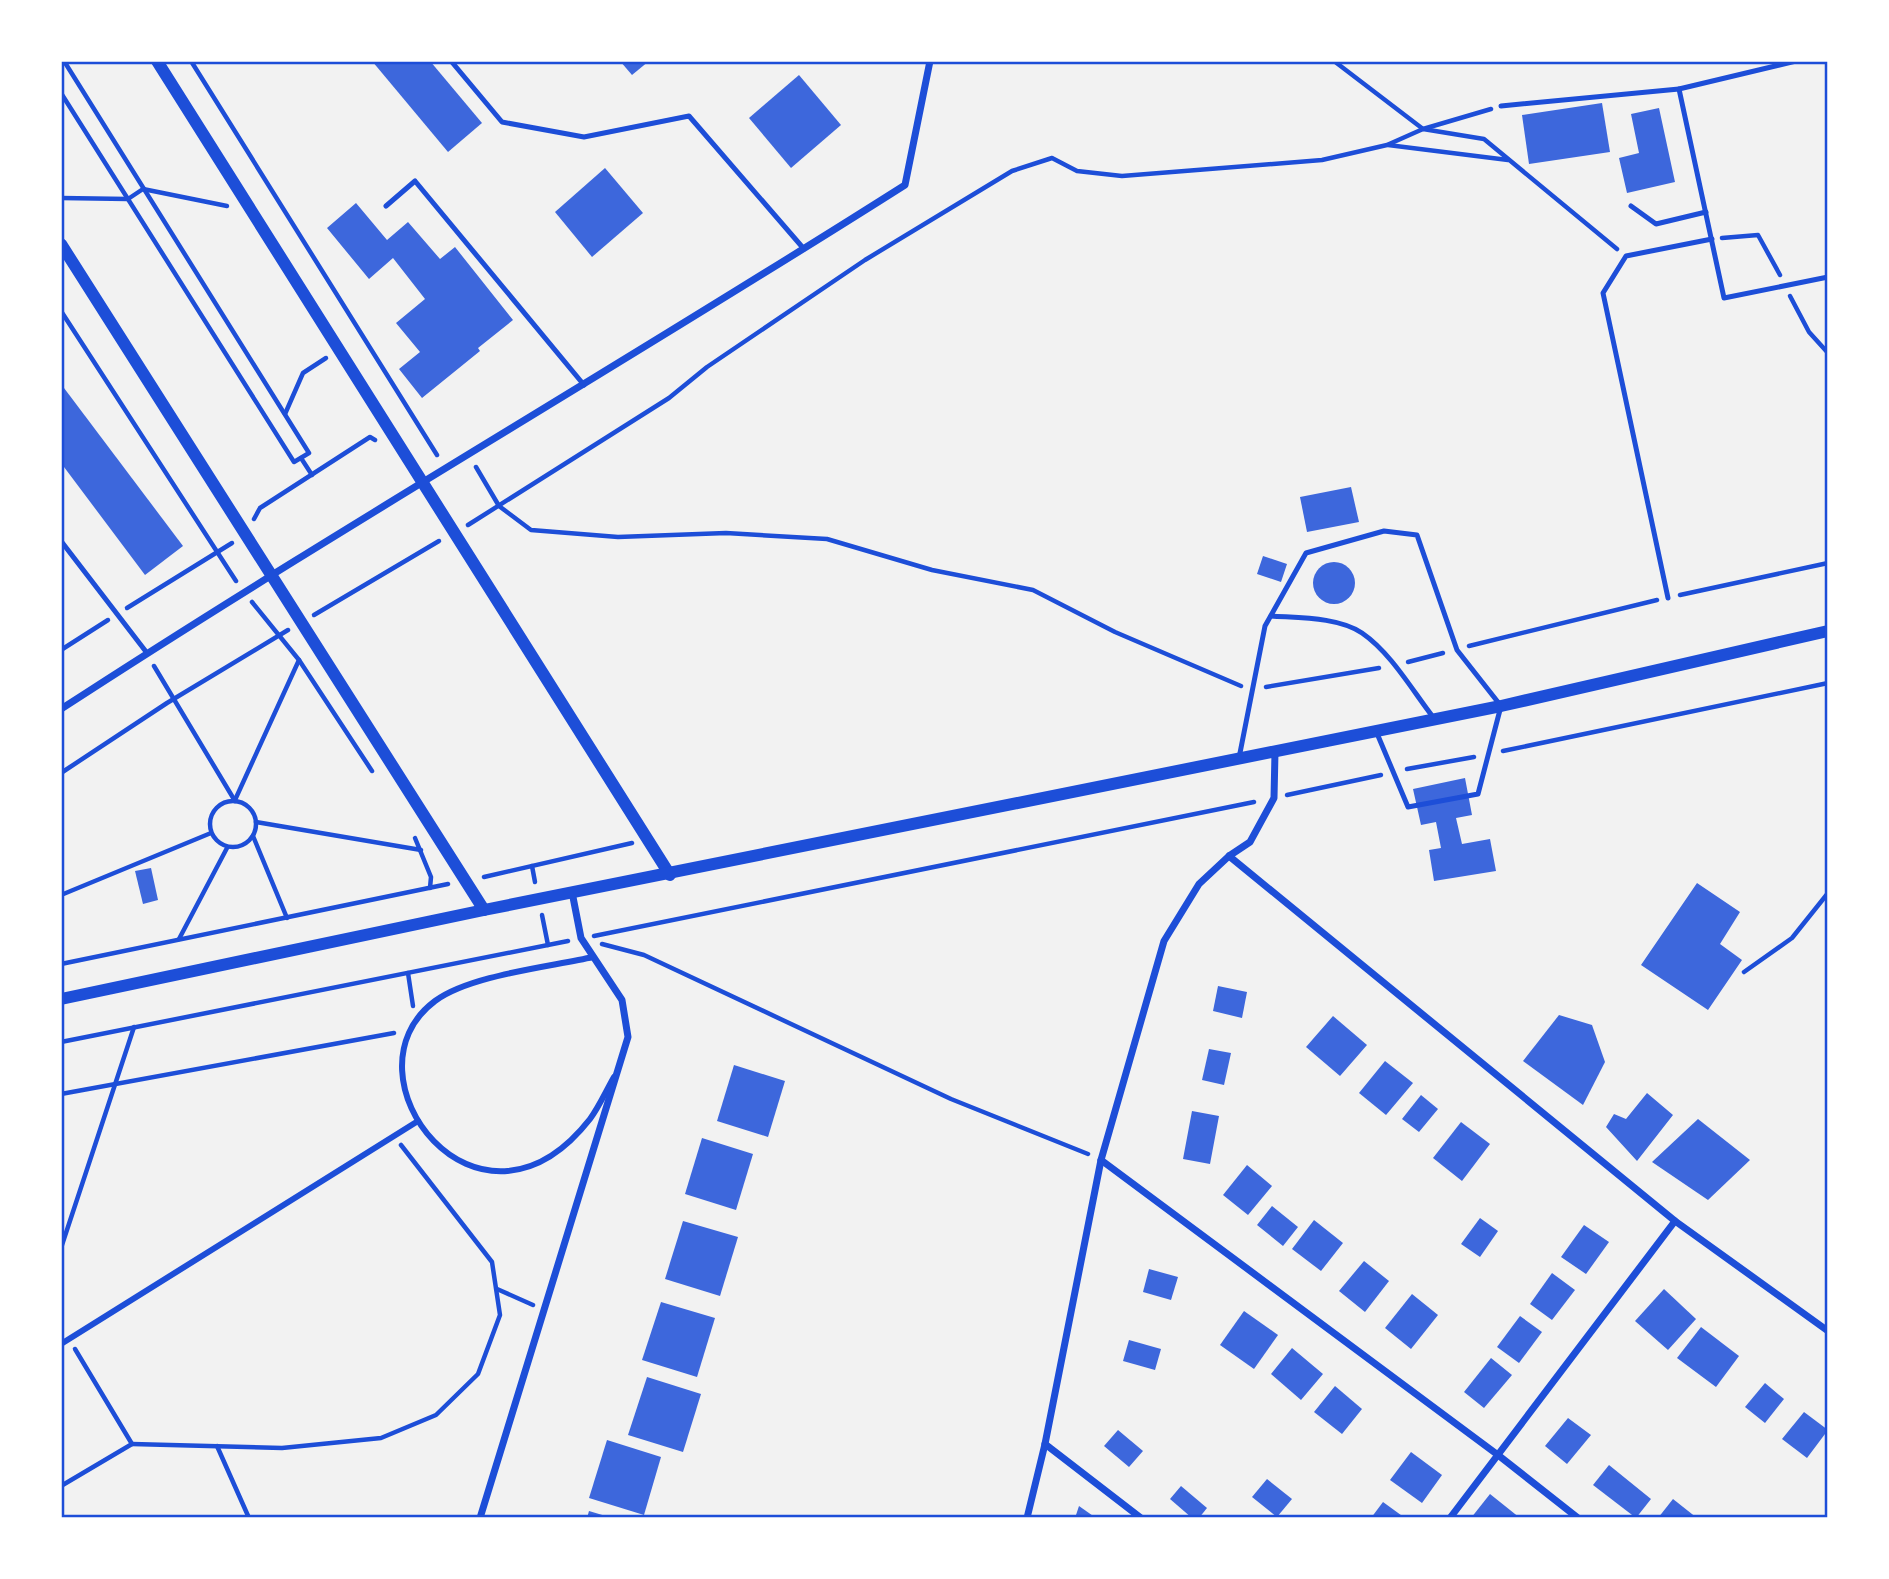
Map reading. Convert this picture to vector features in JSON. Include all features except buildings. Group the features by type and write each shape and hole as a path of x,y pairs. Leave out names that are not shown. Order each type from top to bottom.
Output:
{"street":[{"path":"157,61 670,874"},
{"path":"61,709 243,591 584,385 905,185 930,61"},
{"path":"61,244 484,910"},
{"path":"61,999 572,892 1501,706 1828,631"},
{"path":"1027,1518 1045,1444 1101,1160 1164,941 1199,884 1229,856 1250,842 1273,798 1275,751"},
{"path":"1229,856 1675,1221 1828,1331"},
{"path":"480,1518 628,1037 622,1000 581,939 572,892"},
{"path":"593,957 463,987 435,1001 414,1026 405,1047 404,1080 418,1121 439,1149 470,1167 498,1169 527,1167 565,1145 591,1118 618,1070"},
{"path":"61,1344 418,1121"},
{"path":"1101,1160 1498,1455 1578,1518"},
{"path":"1450,1518 1675,1221"},
{"path":"1045,1444 1141,1518"}],"lane":[{"path":"451,61 502,122 584,137 690,116 804,249"},
{"path":"1501,106 1679,89 1797,61"},
{"path":"1679,89 1724,298 1828,277"},
{"path":"386,206 415,181 584,385"},
{"path":"1631,206 1656,224 1706,212"},
{"path":"1668,598 1603,293 1626,256 1712,239"},
{"path":"1240,758 1265,626 1306,553 1384,531 1416,535 1457,650 1501,706 1478,794 1408,807 1376,731"},
{"path":"61,541 147,653"},
{"path":"1271,616 1320,620 1361,632 1434,719"}],"path":[{"path":"61,93 294,462 309,453 64,61"},
{"path":"191,61 437,455 412,465"},
{"path":"1334,61 1423,129 1484,139 1626,256"},
{"path":"61,773 174,699 499,506 669,398 707,367 865,260 1012,171 1052,158 1077,172 1122,176 1322,160 1387,145 1423,129 1501,106"},
{"path":"1387,145 1508,160"},
{"path":"61,198 128,199 143,189 289,219"},
{"path":"61,312 243,591 299,660 378,780"},
{"path":"285,415 303,373 362,335"},
{"path":"61,650 246,534 260,508 370,437 381,444"},
{"path":"468,454 499,506 531,530 618,537 726,533 827,539 932,570 1033,590 1115,632 1251,690 1392,666 1784,570 1828,563"},
{"path":"301,458 312,475"},
{"path":"147,653 235,801 249,808 256,822 253,836 287,918"},
{"path":"235,801 299,660"},
{"path":"61,1042 581,939 1828,684"},
{"path":"235,801 220,804 214,810 209,825 214,840 227,848 242,846 253,836"},
{"path":"256,822 421,850"},
{"path":"61,895 211,833"},
{"path":"413,833 432,877 430,888"},
{"path":"61,964 467,881 648,839"},
{"path":"179,940 227,848"},
{"path":"1744,972 1791,937 1828,894"},
{"path":"581,939 644,955 951,1099 1101,1160"},
{"path":"61,1094 414,1026 408,973"},
{"path":"61,1248 134,1027"},
{"path":"61,1486 132,1444 282,1448 381,1438 436,1415 478,1374 500,1315 492,1262 394,1136"},
{"path":"496,1288 544,1310"},
{"path":"69,1339 132,1444"},
{"path":"217,1446 248,1518"}]}
